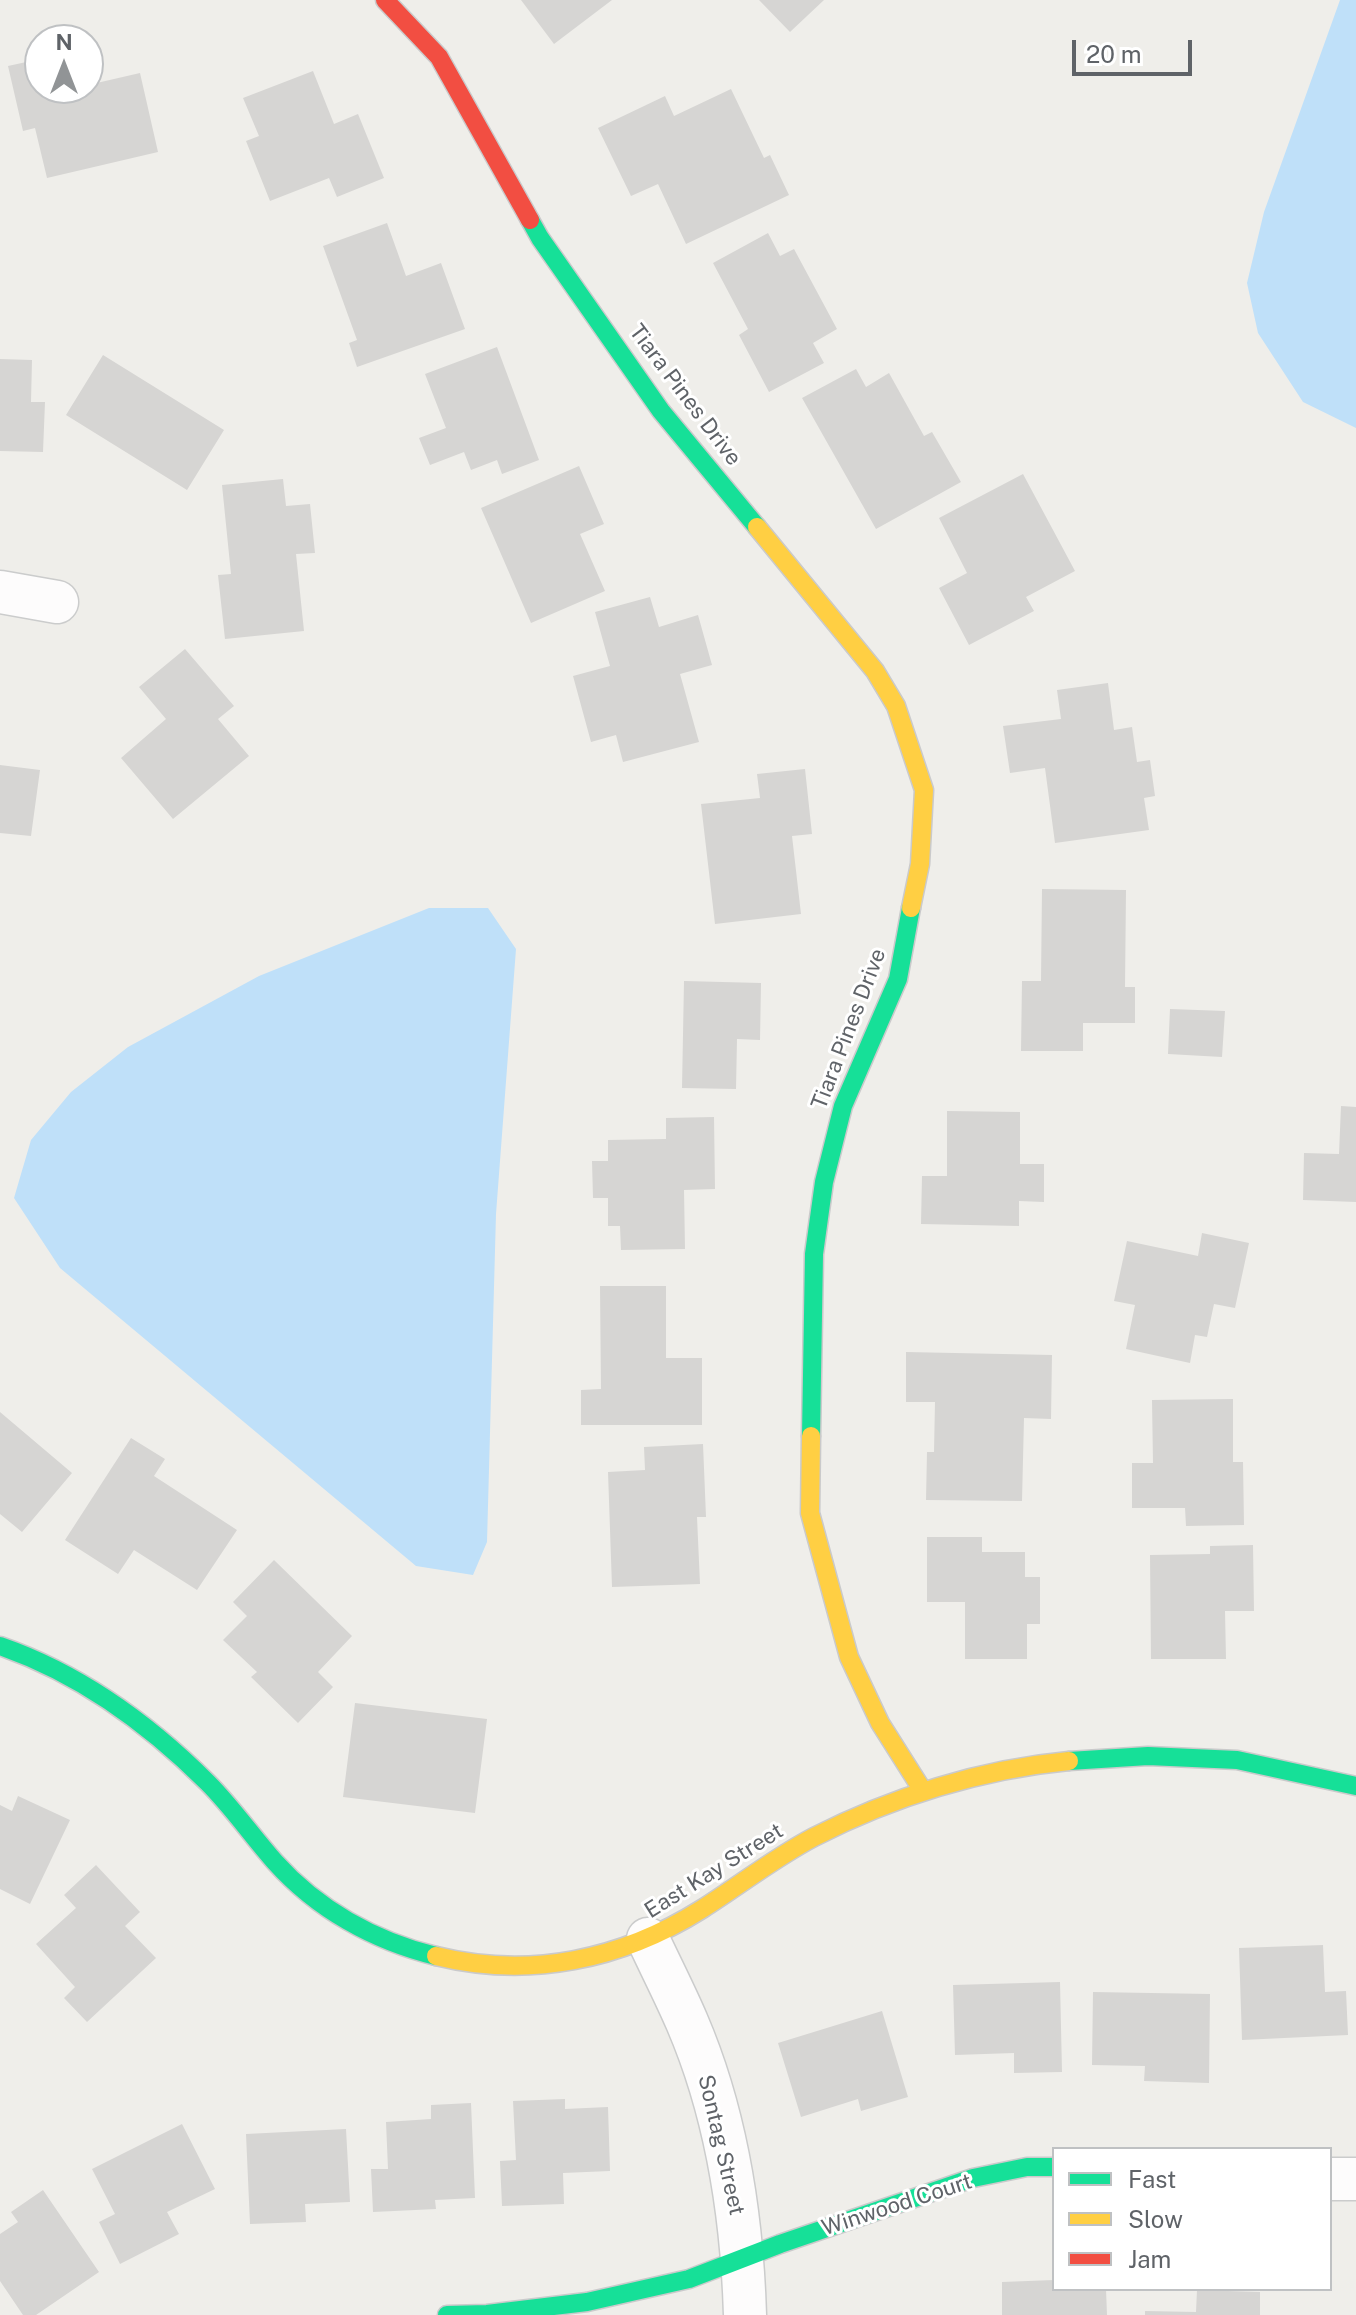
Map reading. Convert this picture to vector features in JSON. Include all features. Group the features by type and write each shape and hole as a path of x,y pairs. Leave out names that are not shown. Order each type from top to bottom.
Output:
{"street":[{"name":"Tiara Pines Drive","path":"385,0 439,57 540,238 661,411 867,659 896,706 909,739 924,790 920,864 911,920 898,979 843,1106 824,1182 814,1254 810,1513 849,1657 880,1723 923,1791"},
{"path":"0,592 57,602"},
{"name":"East Kay Street","path":"0,1646 13,1649 79,1681 146,1729 208,1783 266,1853 300,1887 352,1924 402,1947 455,1961 510,1967 574,1962 627,1948 700,1910 768,1863 841,1823 923,1791 1003,1769 1085,1757 1168,1755 1241,1761 1356,1786"},
{"name":"Sontag Street","path":"648,1939 688,2024 715,2102 734,2182 743,2258 745,2315"},
{"name":"Winwood Court","path":"447,2315 487,2314 587,2302 689,2279 973,2178 1027,2167 1052,2167"}],"water":[{"path":"1340,0 1356,0 1356,428 1303,402 1258,333 1247,283 1264,212"},
{"path":"429,908 488,908 516,949 496,1214 487,1542 473,1575 416,1566 60,1268 14,1198 31,1140 71,1092 128,1047 259,976"}],"building":[{"path":"521,0 612,0 554,44"},
{"path":"759,0 824,0 790,32"},
{"path":"24,62 24,104 104,104 104,81 140,73 158,152 47,178 35,128 23,131 8,66"},
{"path":"313,71 334,124 358,114 384,178 337,197 329,178 270,201 246,141 259,136 243,98"},
{"path":"731,89 764,158 770,155 789,195 686,244 658,184 631,196 598,128 665,96 674,116"},
{"path":"387,223 406,276 441,263 465,329 357,367 349,343 357,340 323,246"},
{"path":"768,233 780,256 794,249 837,329 813,343 824,363 769,392 739,335 748,329 713,263"},
{"path":"497,347 539,460 502,474 497,460 471,470 464,452 430,465 419,438 446,428 425,374"},
{"path":"103,355 224,430 187,490 66,415"},
{"path":"0,359 32,360 31,402 45,402 43,452 0,451"},
{"path":"856,369 866,387 889,373 924,436 932,432 961,482 876,529 802,398"},
{"path":"579,466 604,524 580,534 605,591 531,623 481,508"},
{"path":"1023,474 1075,571 1026,597 1034,611 969,645 939,588 967,573 939,518"},
{"path":"283,479 286,506 310,504 315,553 296,554 304,631 225,639 218,575 231,574 222,485"},
{"path":"650,597 659,627 698,615 712,665 680,674 699,742 623,762 616,735 591,742 573,676 610,666 595,612"},
{"path":"185,649 234,706 218,719 249,756 173,819 121,758 166,719 139,687"},
{"path":"1108,683 1114,730 1132,727 1137,762 1150,760 1155,796 1144,798 1149,830 1055,843 1045,768 1010,773 1003,726 1061,719 1057,690"},
{"path":"0,765 40,770 31,836 0,833"},
{"path":"805,769 812,834 792,836 801,914 715,924 701,804 760,798 757,774"},
{"path":"1042,889 1126,890 1125,987 1135,987 1135,1023 1083,1023 1083,1051 1021,1051 1022,981 1041,981"},
{"path":"684,981 761,983 760,1040 737,1039 736,1089 682,1088"},
{"path":"1170,1009 1225,1011 1222,1057 1168,1054"},
{"path":"1341,1106 1356,1107 1356,1202 1303,1200 1304,1153 1339,1154"},
{"path":"947,1111 1020,1112 1020,1164 1044,1164 1044,1202 1019,1201 1019,1226 921,1224 922,1176 947,1176"},
{"path":"714,1117 715,1189 684,1190 685,1249 621,1250 620,1226 608,1226 608,1198 593,1198 592,1161 608,1161 608,1140 666,1139 666,1118"},
{"path":"1202,1233 1249,1243 1235,1308 1214,1304 1207,1337 1195,1335 1190,1363 1126,1349 1135,1305 1114,1301 1127,1241 1198,1256"},
{"path":"600,1286 666,1286 666,1358 702,1358 702,1425 581,1425 581,1390 601,1389"},
{"path":"906,1352 1052,1355 1051,1419 1024,1418 1022,1501 926,1500 927,1452 934,1452 935,1402 906,1402"},
{"path":"1233,1399 1233,1462 1243,1462 1244,1525 1186,1526 1185,1508 1132,1508 1132,1463 1153,1463 1152,1400"},
{"path":"0,1412 72,1473 22,1532 0,1514"},
{"path":"131,1438 165,1459 154,1476 237,1530 197,1590 134,1550 118,1574 65,1540"},
{"path":"703,1444 706,1517 697,1517 700,1584 612,1587 608,1472 645,1470 644,1447"},
{"path":"927,1537 982,1537 982,1552 1025,1552 1025,1577 1040,1577 1040,1624 1027,1624 1027,1659 965,1659 965,1602 927,1602"},
{"path":"1253,1545 1254,1611 1225,1611 1226,1659 1151,1659 1150,1555 1210,1554 1210,1546"},
{"path":"274,1560 352,1636 318,1672 333,1687 298,1723 251,1677 257,1672 223,1640 247,1616 233,1602"},
{"path":"355,1703 487,1719 475,1813 343,1797"},
{"path":"18,1796 70,1820 30,1904 0,1889 0,1805 12,1811"},
{"path":"96,1865 140,1912 125,1926 156,1958 87,2022 64,1998 75,1987 36,1944 76,1908 64,1895"},
{"path":"1323,1945 1325,1992 1346,1991 1348,2035 1242,2040 1239,1948"},
{"path":"1060,1982 1062,2072 1014,2073 1014,2053 955,2055 953,1985"},
{"path":"1093,1992 1210,1994 1209,2083 1144,2081 1145,2066 1092,2065"},
{"path":"882,2011 908,2097 861,2111 858,2099 801,2117 778,2043"},
{"path":"565,2099 565,2109 608,2107 610,2171 563,2173 564,2204 502,2206 500,2161 516,2160 513,2101"},
{"path":"471,2103 475,2198 435,2200 436,2209 373,2212 371,2169 388,2169 386,2122 431,2119 431,2105"},
{"path":"182,2124 215,2189 167,2212 179,2234 120,2264 99,2222 115,2214 92,2169"},
{"path":"346,2129 350,2202 305,2204 306,2222 250,2224 246,2134"},
{"path":"43,2190 99,2272 36,2315 23,2315 0,2281 0,2234 18,2222 11,2212"},
{"path":"1052,2280 1052,2291 1106,2291 1107,2315 1002,2315 1002,2282"},
{"path":"1197,2291 1260,2292 1260,2315 1145,2315 1145,2311 1196,2312"}],"traffic: fast":[{"path":"530,220 661,411 757,527"},
{"path":"811,1436 814,1254 824,1182 843,1106 898,979 911,908"},
{"path":"0,1646 57,1670 85,1686 162,1740 217,1792 291,1879 328,1908 391,1942 436,1956"},
{"path":"1069,1761 1148,1756 1237,1760 1356,1786"},
{"path":"447,2315 487,2314 587,2302 689,2279 780,2244 973,2178 1027,2167 1052,2167"}],"traffic: slow":[{"path":"757,527 875,671 896,706 924,790 920,864 911,908"},
{"path":"811,1436 810,1513 849,1657 880,1723 923,1791"},
{"path":"436,1956 505,1966 540,1965 607,1952 671,1927 799,1845 875,1809 971,1778 1069,1761"}],"traffic: jam":[{"path":"385,0 439,57 530,220"}]}
